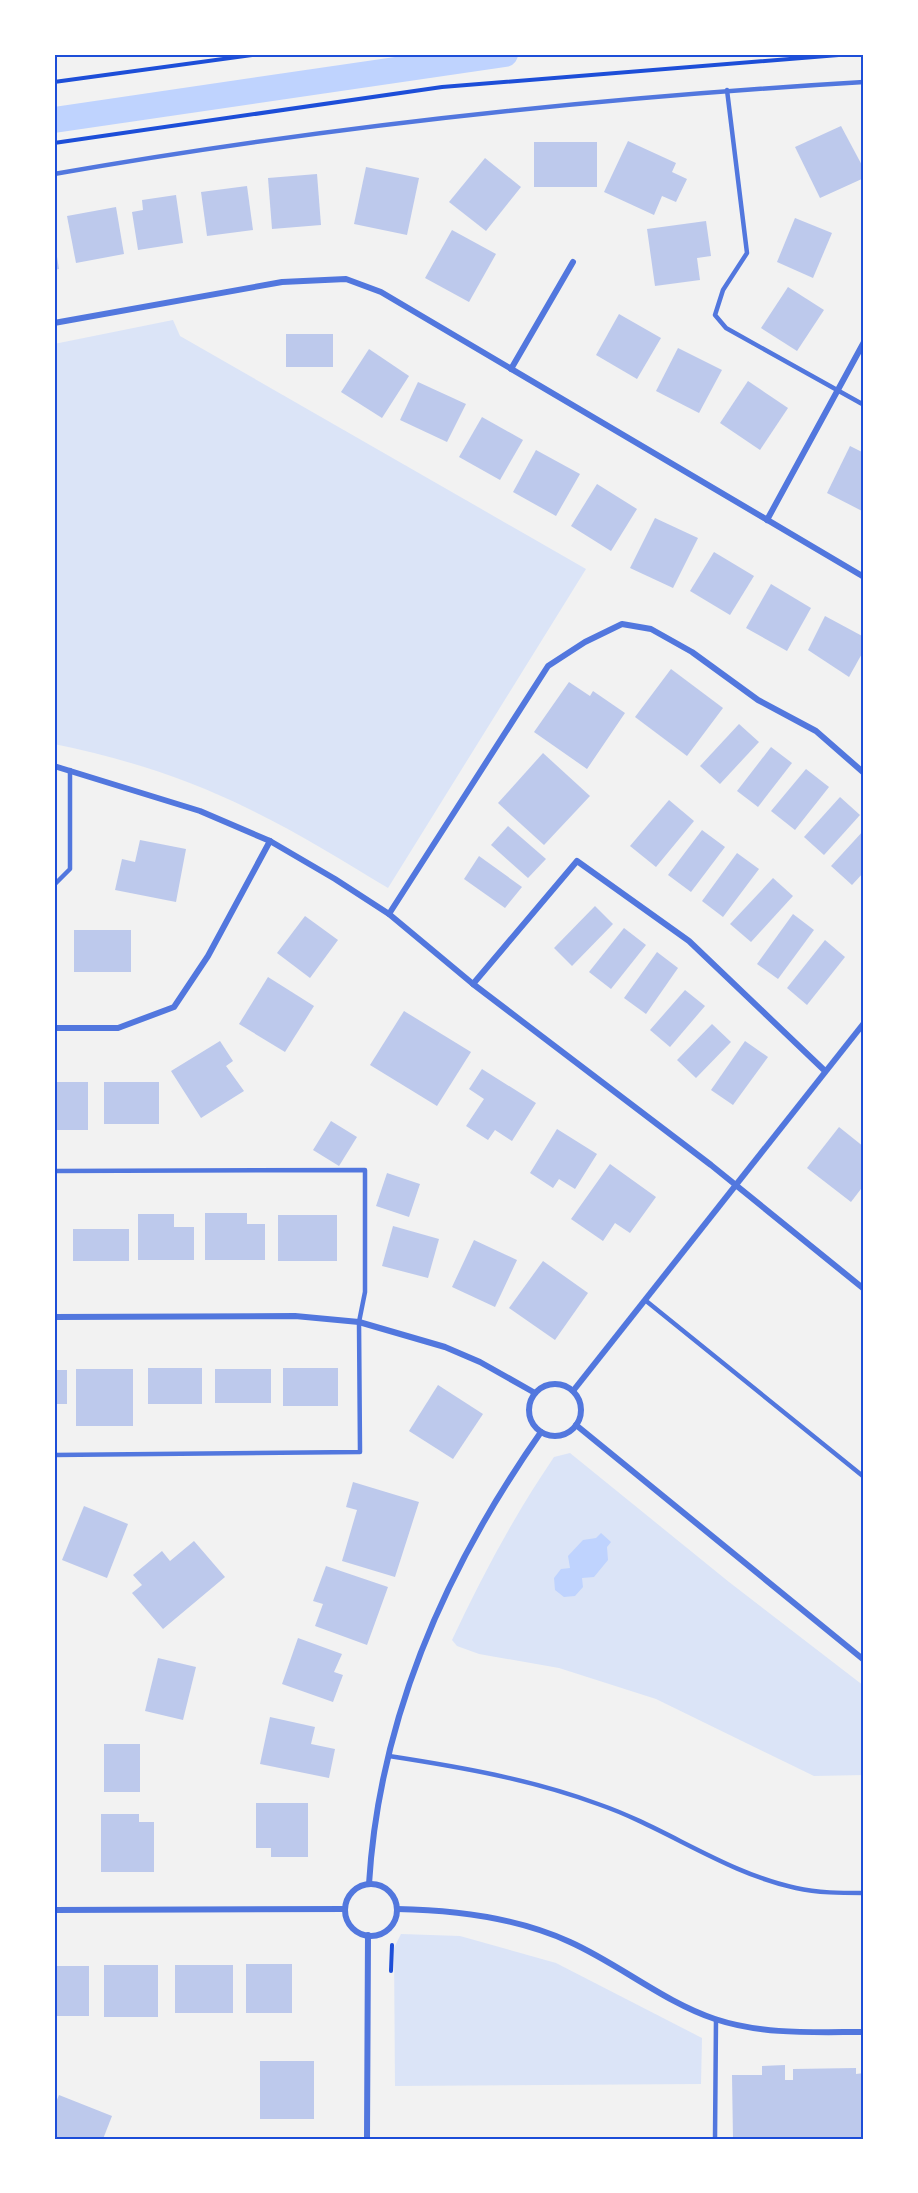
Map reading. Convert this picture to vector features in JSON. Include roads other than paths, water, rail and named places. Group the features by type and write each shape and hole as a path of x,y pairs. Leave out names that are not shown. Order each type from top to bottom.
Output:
{"street":[{"path":"512,369 573,262"},
{"path":"54,323 282,282 346,279 381,292 864,577"},
{"path":"766,520 864,342"},
{"path":"389,914 548,666 585,642 622,624 651,629 692,652 758,700 816,731 864,773"},
{"path":"54,766 200,811 270,841 302,858 389,914 473,984 735,1184 864,1289"},
{"path":"54,1028 118,1028 174,1007 208,956 270,841"},
{"path":"473,984 577,861 689,941 824,1070"},
{"path":"573,1391 824,1070 864,1023"},
{"path":"54,1317 295,1316 359,1322 445,1347 480,1362 535,1393"},
{"path":"554,1384 573,1391 581,1408 576,1425 560,1436 541,1432 534,1426 529,1409 535,1393 554,1384"},
{"path":"576,1425 864,1660"},
{"path":"369,1884 375,1832 389,1756 417,1658 477,1531 541,1432"},
{"path":"369,1884 388,1891 396,1909 396,1916 388,1929 368,1935 354,1930 346,1917 345,1909 355,1889 369,1884"},
{"path":"54,1910 345,1909"},
{"path":"396,1909 479,1915 529,1927 570,1942 716,2019 776,2032 864,2032"},
{"path":"367,2139 368,1935"}],"lane":[{"path":"54,174 181,152 345,129 727,90 864,82"},
{"path":"727,90 747,253 723,290 715,315 726,327 864,405"},
{"path":"54,885 70,868 70,770"},
{"path":"54,1171 365,1170 365,1292 359,1322 360,1452 54,1455"},
{"path":"645,1300 864,1477"},
{"path":"389,1756 467,1768 540,1784 601,1804 756,1876 795,1888 833,1893 864,1893"},
{"path":"715,2139 716,2019"}],"water":[{"path":"601,1533 611,1542 607,1547 608,1560 594,1577 582,1578 583,1587 575,1596 564,1597 555,1590 554,1578 561,1569 570,1568 568,1556 583,1540 596,1538"}],"waterway":[{"path":"54,120 505,54"}]}
